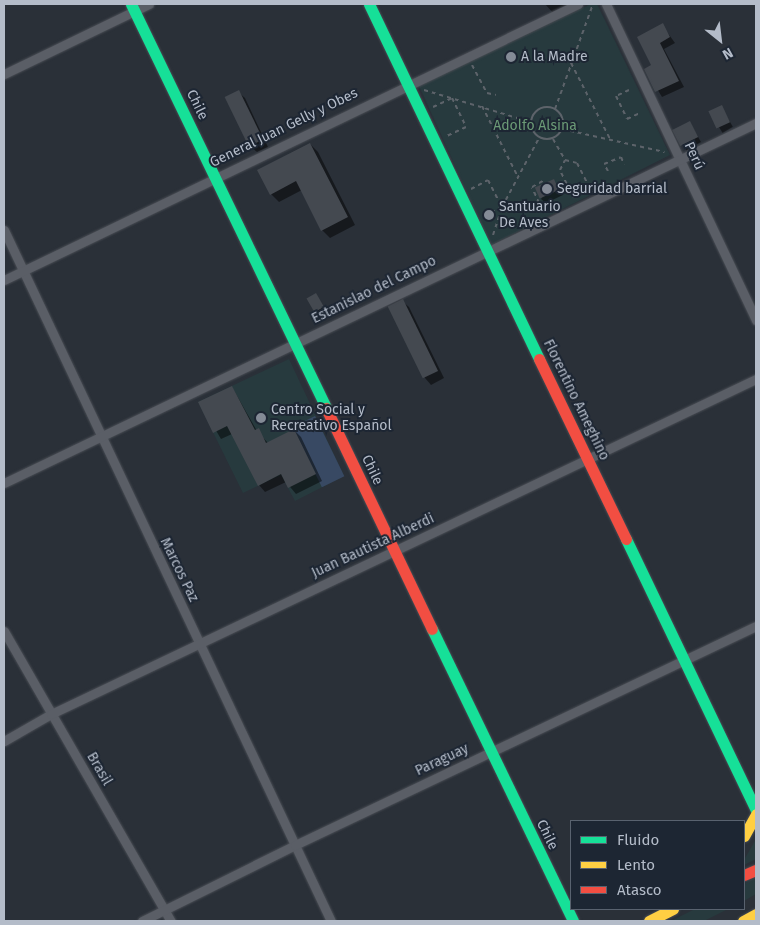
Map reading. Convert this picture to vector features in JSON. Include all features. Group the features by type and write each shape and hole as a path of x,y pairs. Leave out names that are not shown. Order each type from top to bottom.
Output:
{"main road":[{"name":"Florentino Ameghino","path":"369,4 756,810"},
{"name":"Chile","path":"133,7 296,342 490,752 573,921"},
{"path":"745,834 756,814"},
{"path":"649,921 671,910"},
{"path":"743,921 756,914"}],"street":[{"path":"4,74 133,7 149,4"},
{"name":"General Juan Gelly y Obes","path":"4,280 578,4"},
{"name":"Perú","path":"606,4 756,320"},
{"name":"Estanislao del Campo","path":"4,483 756,123"},
{"name":"Marcos Paz","path":"4,230 331,921"},
{"name":"Juan Bautista Alberdi","path":"4,740 51,714 199,643 756,380"},
{"name":"Paraguay","path":"142,921 164,908 295,845 756,626"},
{"name":"Brasil","path":"4,631 171,921"}],"path":[{"path":"556,109 593,4"},
{"path":"571,63 610,139"},
{"path":"472,65 487,93 496,95"},
{"path":"408,85 531,122"},
{"path":"629,90 616,96 627,119 640,113"},
{"path":"432,108 452,98"},
{"path":"445,136 466,127 452,98"},
{"path":"482,106 518,177"},
{"path":"540,109 556,109 563,118 562,130 553,138 539,138 533,131 531,122 540,109"},
{"path":"562,130 658,149 680,159"},
{"path":"488,251 502,206 539,138"},
{"path":"553,138 565,160 577,163 595,199"},
{"path":"608,171 604,164 621,156 624,164"},
{"path":"565,160 560,170 578,207"},
{"path":"470,190 488,180 502,206"},
{"path":"539,203 532,187 543,181"},
{"path":"484,216 502,206"}],"green space":[{"name":"Adolfo Alsina","path":"591,4 597,4 670,155 491,245 419,86"},
{"name":"Centro Social y Recreativo Español","path":"289,359 344,476 295,501 281,475 243,493 198,402"},
{"path":"756,839 756,859 745,864 745,858"},
{"path":"756,877 756,894 745,900 745,883"},
{"path":"693,910 726,910 704,921 671,921"}],"water":[{"path":"315,416 344,476 322,487 293,427"}],"building":[{"path":"663,23 670,37 660,43 679,81 655,92 644,69 651,65 637,37"},
{"path":"239,90 263,139 249,146 225,97"},
{"path":"722,105 730,122 716,129 708,111"},
{"path":"690,121 698,137 680,146 672,130"},
{"path":"310,143 348,217 321,231 296,181 270,195 257,170"},
{"name":"Seguridad barrial","path":"554,179 559,190 540,199 535,188"},
{"path":"316,293 324,307 314,312 306,298"},
{"path":"403,299 438,371 423,378 388,306"},
{"path":"232,386 255,430 259,428 266,443 294,429 316,474 288,488 281,474 258,486 227,426 213,433 198,402"}],"traffic: fast":[{"path":"131,4 326,408"},
{"path":"369,4 539,359"},
{"path":"626,539 756,810"},
{"path":"432,629 573,921"}],"traffic: slow":[{"path":"745,834 756,814"},
{"path":"649,921 671,910"},
{"path":"743,921 756,914"}],"traffic: jam":[{"path":"539,359 626,539"},
{"path":"326,408 432,629"},
{"path":"745,875 756,870"}],"place":[{"name":"A la Madre","path":"511,57"},
{"name":"Seguridad barrial","path":"547,189"},
{"name":"Santuario De Aves","path":"489,215"},
{"name":"Centro Social y Recreativo Español","path":"261,418"}]}
